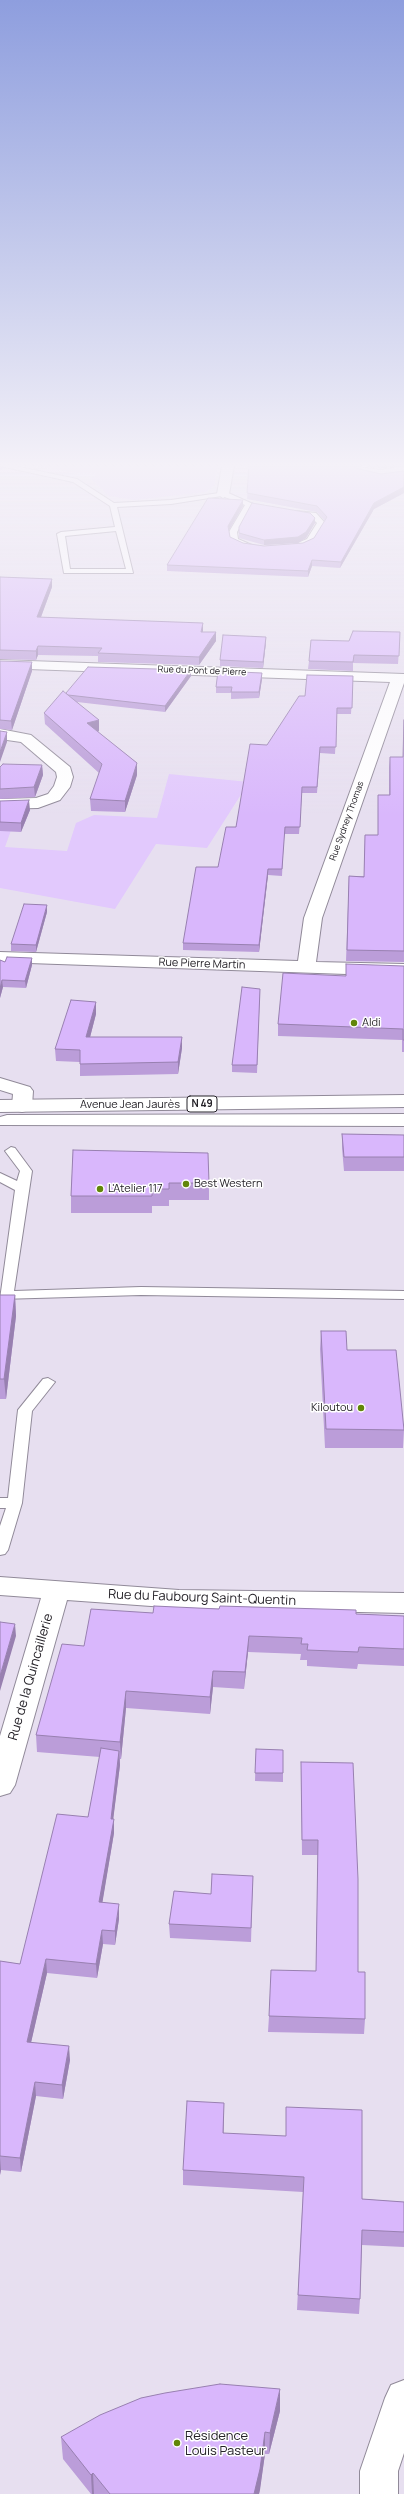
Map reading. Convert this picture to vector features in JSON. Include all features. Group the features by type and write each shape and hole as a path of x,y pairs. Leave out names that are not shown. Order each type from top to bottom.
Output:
{"street":[{"name":"Rue du Pont de Pierre","path":"0,664 401,678"},
{"name":"Rue Sydney Thomas","path":"306,968 313,918 401,678"},
{"path":"0,734 26,738 64,770 65,777 62,787 54,797 38,803 0,804"},
{"name":"Rue Pierre Martin","path":"0,957 404,970"},
{"path":"0,1084 23,1091 22,1106"},
{"name":"Avenue Jean Jaurès","path":"0,1106 404,1101"},
{"name":"Avenue Jean Jaurès","path":"0,1121 404,1120"},
{"name":"Rue du Faubourg Saint-Quentin","path":"0,1586 56,1592 179,1599 404,1603"},
{"name":"Rue de la Quincaillerie","path":"0,1785 56,1592"},
{"path":"379,2494 379,2471 404,2398"}],"lane":[{"path":"11,1151 26,1171 3,1294 141,1291 404,1295"},
{"path":"0,1177 22,1188"},
{"path":"0,1550 15,1503 25,1410 48,1382"},
{"path":"0,1503 15,1503"}],"shaded area":[{"path":"169,774 249,782 207,848 156,844 115,909 0,888 0,810 18,811 5,847 67,851 76,823 94,815 157,818"}],"building":[{"path":"0,582 51,582 37,617 203,623 201,632 216,632 199,657 98,653 102,648 38,646 36,651 0,650"},
{"path":"353,631 400,632 399,656 354,655 353,662 309,661 311,640 349,641"},
{"path":"223,635 266,637 263,662 220,660"},
{"path":"0,661 32,662 11,721 0,720"},
{"path":"88,667 191,670 165,706 68,695 66,693"},
{"path":"218,671 262,673 259,692 231,692 232,687 216,687"},
{"path":"307,675 353,676 352,708 337,708 336,747 320,747 317,787 302,787 300,827 285,827 282,869 268,869 259,945 183,943 196,867 218,867 226,827 236,827 250,744 267,745 299,696 305,696"},
{"path":"63,691 99,720 87,723 137,763 125,801 90,799 102,764 44,713"},
{"path":"404,720 404,951 347,950 349,876 364,877 365,835 378,835 378,795 390,795 390,757 403,757"},
{"path":"0,731 7,732 0,752"},
{"path":"3,764 42,765 34,787 0,789 0,767"},
{"path":"29,800 21,823 0,822 0,801"},
{"path":"24,904 47,905 36,945 11,944"},
{"path":"7,957 32,958 25,981 2,980 0,989 0,960 5,962"},
{"name":"Aldi","path":"346,964 404,966 404,1040 403,1029 278,1024 283,973 346,976"},
{"path":"242,987 260,989 257,1065 232,1065"},
{"path":"71,1000 96,1002 86,1037 182,1037 178,1062 80,1064 80,1050 55,1049"},
{"path":"342,1134 404,1135 404,1157 344,1157"},
{"path":"73,1150 208,1153 209,1183 169,1183 169,1189 152,1189 152,1196 71,1196"},
{"path":"0,1295 15,1295 4,1379 0,1379"},
{"name":"Kiloutou","path":"321,1331 346,1331 347,1350 396,1350 404,1430 326,1429"},
{"path":"154,1606 219,1609 220,1606 356,1610 356,1614 404,1616 404,1649 359,1647 358,1652 307,1650 308,1644 301,1644 302,1638 249,1636 245,1672 213,1671 210,1697 126,1691 120,1742 36,1735 62,1644 84,1646 91,1609 153,1613"},
{"path":"0,1622 15,1624 0,1676"},
{"path":"101,1748 119,1751 111,1819 114,1819 99,1902 119,1904 115,1931 102,1930 96,1964 46,1959 27,2042 69,2046 62,2085 35,2082 20,2158 0,2156 0,1961 20,1964 57,1814 88,1817"},
{"path":"256,1749 283,1750 283,1773 255,1773"},
{"path":"301,1762 353,1763 358,1879 358,1972 365,1972 365,2019 269,2016 271,1970 316,1971 318,1840 302,1840"},
{"path":"212,1874 253,1876 251,1928 169,1924 174,1891 211,1894"},
{"path":"187,2101 224,2103 223,2133 286,2136 286,2107 362,2110 362,2199 404,2202 404,2232 362,2230 360,2299 298,2295 304,2177 183,2170"},
{"name":"Résidence Louis Pasteur","path":"220,2384 280,2389 270,2433 265,2432 260,2469 254,2494 110,2494 93,2473 91,2475 61,2437 100,2415 141,2398"}],"place":[{"name":"Aldi","path":"354,1023"},
{"name":"Best Western","path":"186,1184"},
{"name":"L'Atelier 117","path":"100,1189"},
{"name":"Kiloutou","path":"361,1408"},
{"name":"Résidence Louis Pasteur","path":"177,2443"}]}
